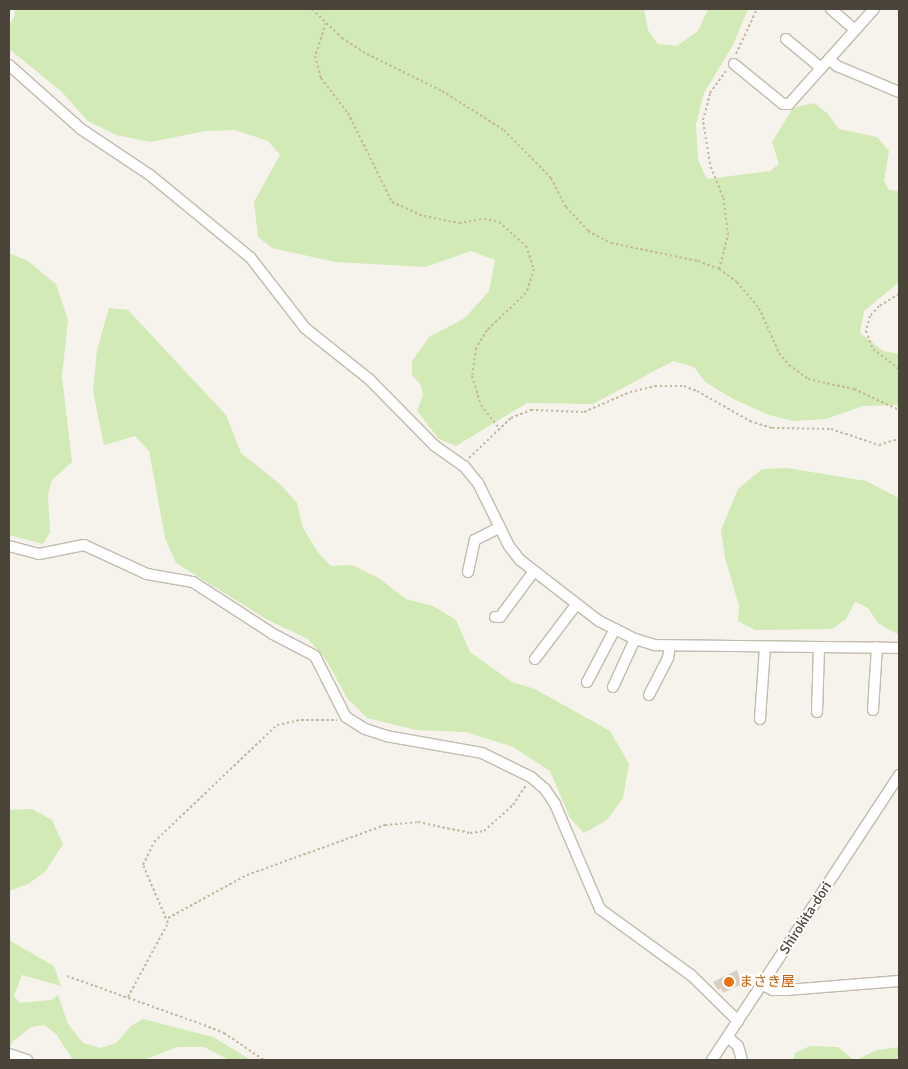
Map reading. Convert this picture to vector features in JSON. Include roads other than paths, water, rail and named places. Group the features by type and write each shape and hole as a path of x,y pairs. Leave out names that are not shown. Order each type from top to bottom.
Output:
{"street":[{"path":"831,9 855,30"},
{"path":"732,63 783,104 789,104 802,92 874,9"},
{"path":"786,39 822,68"},
{"path":"829,59 899,92"},
{"path":"9,65 81,129 128,159 230,239 265,274 305,328 369,379 435,446 464,466 478,483 500,527 520,560 576,605 635,639 670,646 899,648"},
{"path":"468,572 475,540 500,527"},
{"path":"9,546 38,554 72,545 84,545 147,574 194,582 273,634 315,656 346,717 365,729 386,736 482,753 531,777 545,789 555,804 600,909 691,975 738,1022"},
{"path":"495,617 500,617 534,571"},
{"path":"535,658 576,605"},
{"path":"587,682 615,629"},
{"path":"613,687 635,639"},
{"path":"649,695 668,658 670,646"},
{"path":"760,719 765,647"},
{"path":"873,710 877,647"},
{"path":"817,712 819,648"},
{"name":"Shirokita-dori","path":"712,1060 899,775"},
{"path":"763,984 773,990 787,990 899,981"},
{"path":"728,1037 738,1046 742,1060"},
{"path":"9,1054 27,1060"}],"place":[{"name":"まさき屋","path":"729,982"}]}
